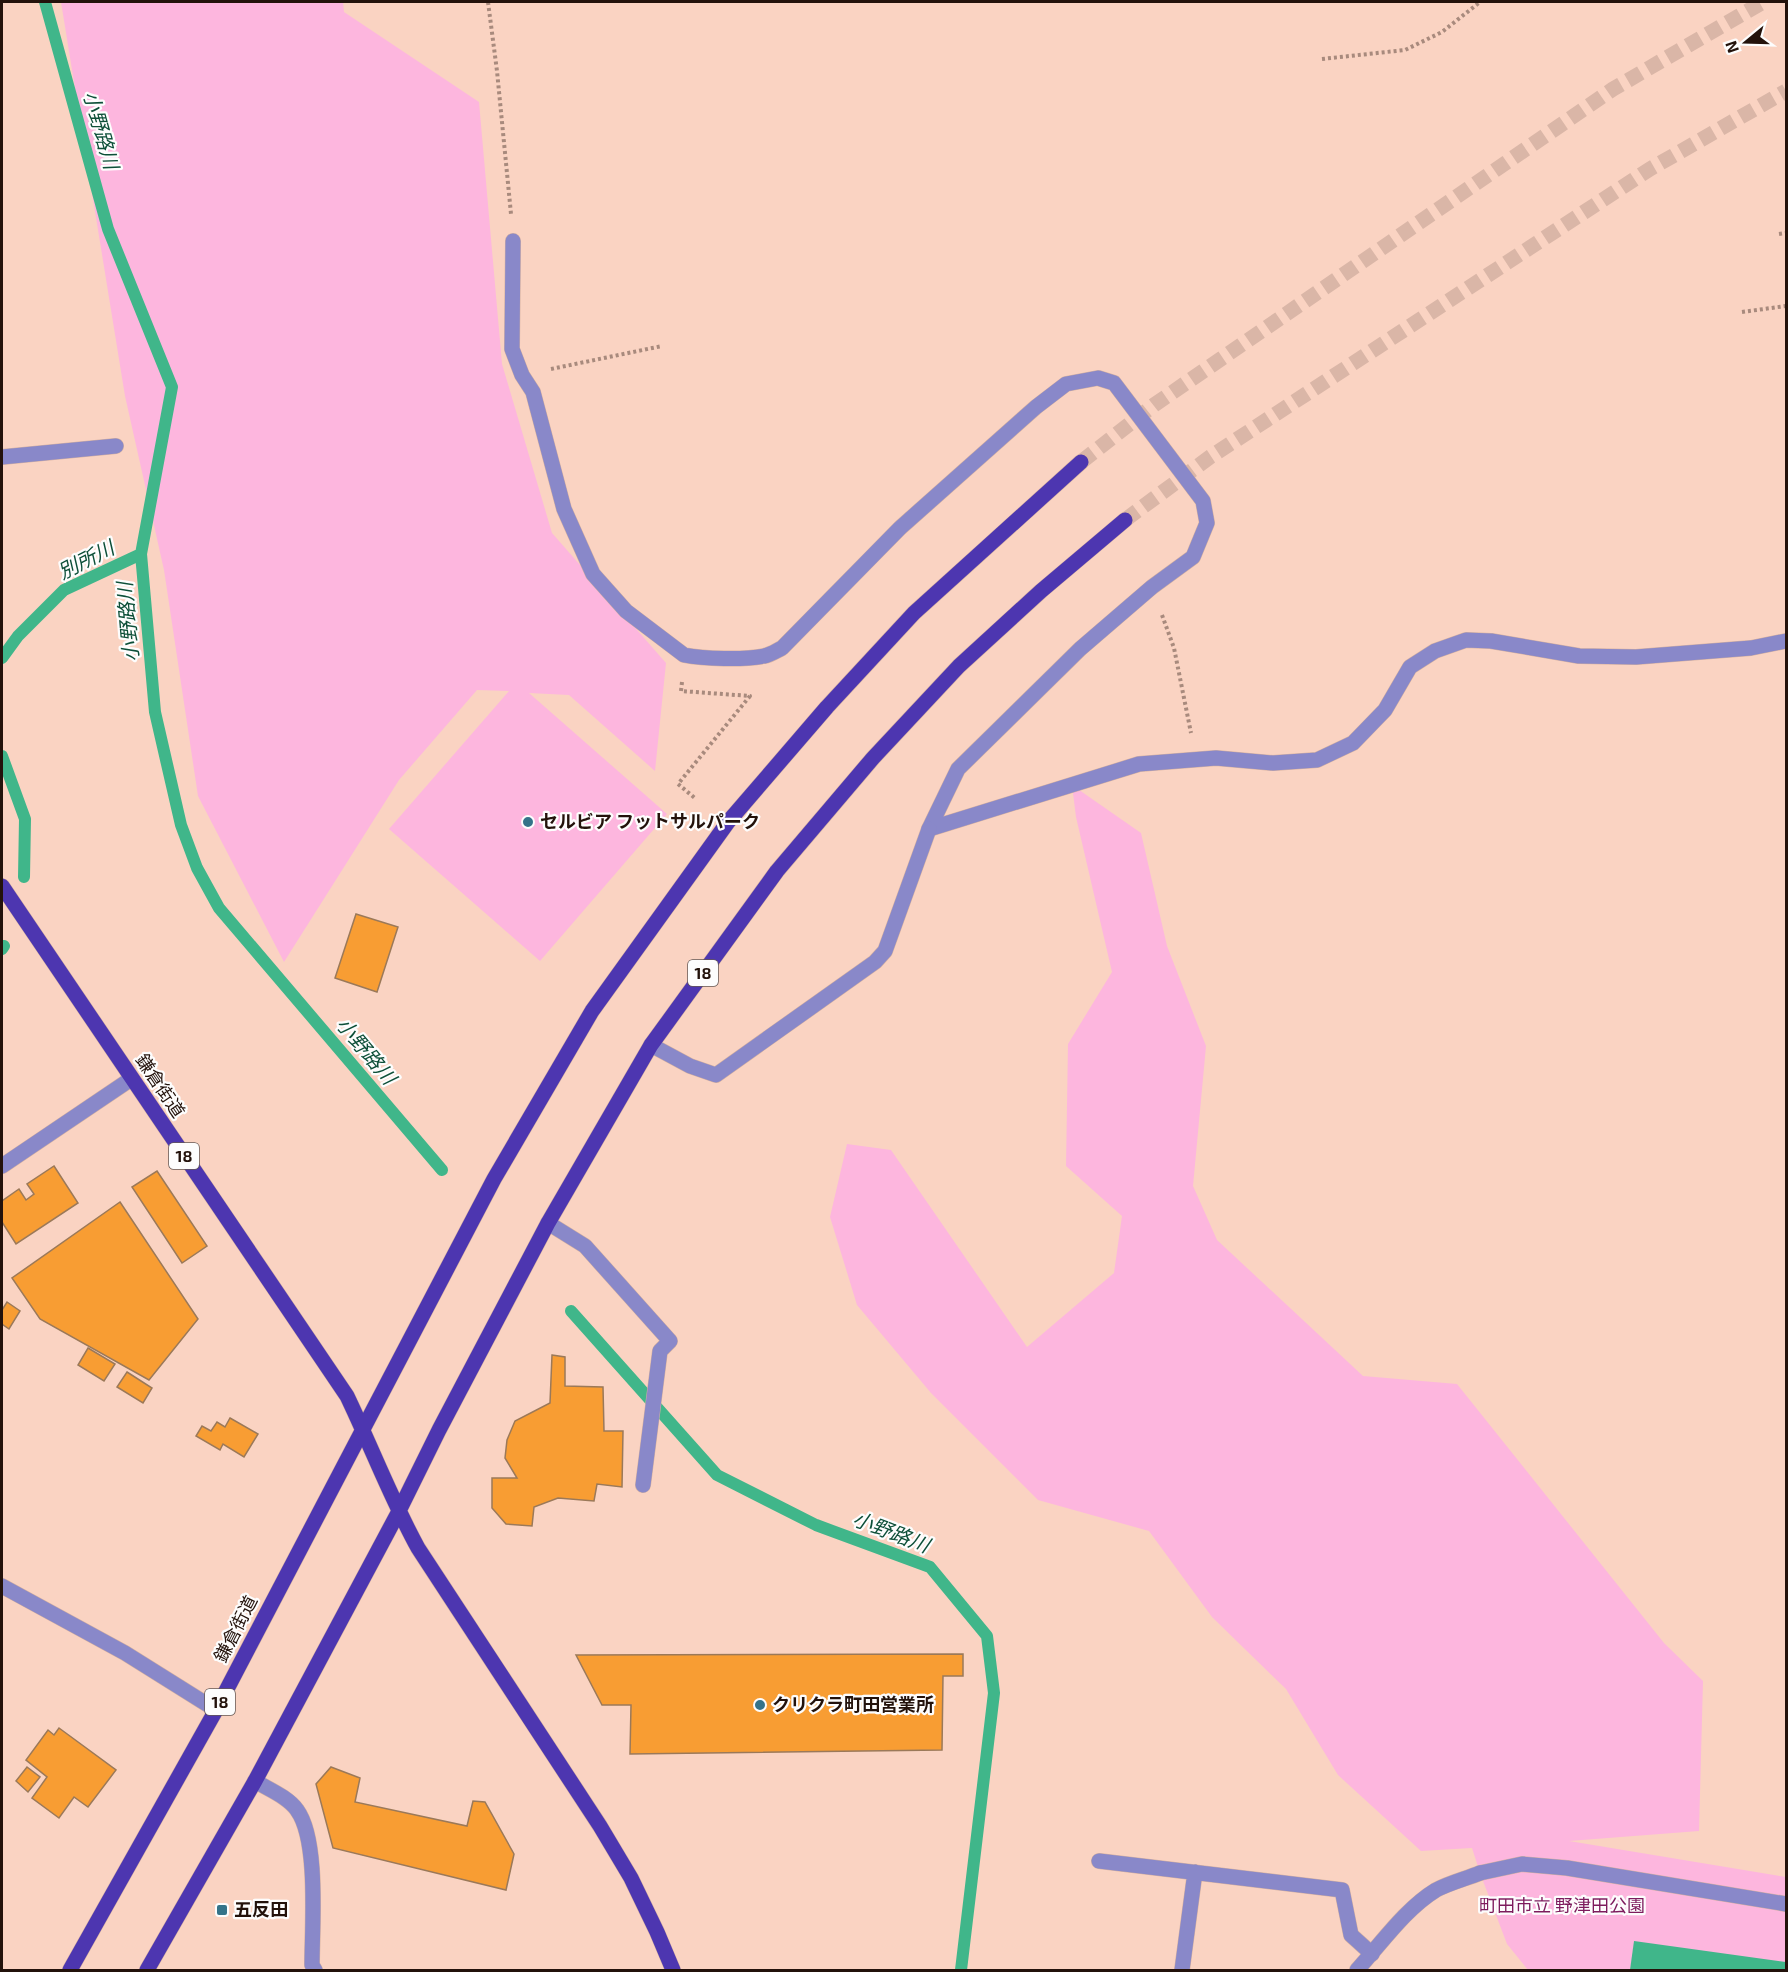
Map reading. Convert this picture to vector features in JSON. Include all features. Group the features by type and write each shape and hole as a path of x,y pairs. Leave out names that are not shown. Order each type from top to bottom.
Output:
{"main road":[{"name":"18","path":"363,1429 494,1179 592,1011 728,822 827,707 914,612 1081,462"},
{"name":"18","path":"147,1971 255,1781 398,1513 548,1223 651,1045 777,871 873,759 959,666 1041,591 1125,520"},
{"name":"鎌倉街道","path":"2,886 347,1395 398,1513"},
{"name":"鎌倉街道","path":"70,1971 216,1710 363,1429"},
{"name":"18","path":"398,1513 418,1548 600,1826 631,1878 673,1971"}],"street":[{"path":"513,241 512,349 522,375 533,392 564,509 593,574 626,610 684,655 696,657 766,656 782,648 900,528 1036,407 1066,384 1098,378 1113,383 1203,501 1207,523 1192,557 1152,587 1080,649 958,769 929,829 885,951 875,962 716,1075 690,1066 651,1045"},
{"path":"2,457 116,446"},
{"path":"929,829 1139,764 1216,758 1273,763 1317,760 1353,743 1385,710 1410,668 1435,651 1466,640 1491,641 1579,656 1636,657 1751,648 1786,641"},
{"path":"2,1166 131,1079"},
{"path":"548,1223 585,1246 670,1341 660,1351 644,1485"},
{"path":"2,1586 125,1653 216,1710"},
{"path":"255,1781 296,1809 305,1827 311,1855 312,1965 315,1971"},
{"path":"1099,1861 1342,1890 1351,1935 1372,1954"},
{"path":"1357,1971 1406,1915 1439,1888 1480,1873 1522,1864 1567,1868 1786,1904"},
{"path":"1182,1971 1195,1872"}],"path":[{"path":"488,2 513,241"},
{"path":"1322,59 1405,51 1442,32 1480,2"},
{"path":"1779,234 1786,233"},
{"path":"1742,312 1786,306"},
{"path":"522,375 662,346"},
{"path":"1152,587 1174,648 1185,696 1195,760"},
{"path":"681,691 750,696 678,784 696,799"}],"green space":[{"path":"61,2 343,2 344,12 479,102 502,364 552,533 666,663 655,771 569,695 529,693 667,814 540,961 389,829 509,691 477,690 399,780 284,962 198,796 164,570 125,396"},
{"name":"町田市立 野津田公園","path":"1072,785 1141,833 1167,946 1206,1046 1193,1186 1217,1240 1363,1376 1457,1384 1664,1643 1703,1681 1699,1831 1569,1841 1786,1877 1786,1970 1528,1970 1507,1944 1472,1848 1421,1851 1338,1775 1286,1689 1212,1617 1149,1531 1038,1500 931,1393 857,1305 830,1217 847,1144 891,1150 1027,1347 1114,1273 1122,1216 1066,1166 1068,1044 1112,972 1076,817"}],"shaded area":[{"path":"1634,1941 1786,1962 1786,1970 1630,1970"}],"building":[{"path":"356,914 398,927 377,992 335,978"},
{"path":"54,1166 78,1203 16,1244 2,1222 2,1201 19,1189 26,1200 34,1194 27,1184"},
{"path":"157,1171 207,1246 182,1263 132,1187"},
{"path":"120,1202 198,1319 149,1380 40,1319 12,1278"},
{"path":"7,1302 20,1311 9,1329 2,1324 2,1310"},
{"path":"88,1348 115,1364 104,1381 78,1365"},
{"path":"552,1355 565,1357 565,1386 603,1387 604,1431 623,1431 622,1487 597,1484 594,1501 558,1498 534,1507 532,1526 506,1524 492,1508 492,1478 517,1478 505,1458 507,1440 515,1421 550,1403"},
{"path":"127,1372 152,1388 143,1403 117,1387"},
{"path":"230,1418 258,1434 244,1457 223,1444 220,1450 196,1436 202,1426 211,1431 217,1422 225,1427"},
{"path":"963,1654 963,1676 943,1676 942,1750 630,1754 631,1705 602,1705 576,1655"},
{"path":"59,1728 116,1770 88,1807 74,1797 59,1818 32,1798 47,1777 26,1760 48,1730 54,1735"},
{"path":"27,1767 40,1777 28,1792 16,1781"},
{"path":"331,1767 360,1778 355,1802 467,1826 473,1801 485,1802 514,1854 506,1890 333,1848 316,1784"}],"waterway":[{"name":"小野路川","path":"45,2 108,229 172,387 141,554 155,712 181,825 197,868 219,908 442,1170"},
{"name":"別所川","path":"2,658 18,636 64,590 141,554"},
{"name":"別所川","path":"2,756 25,819 24,877"},
{"name":"小野路川","path":"571,1311 717,1475 816,1525 930,1567 987,1636 994,1693 961,1970"}],"tunnel":[{"path":"1081,462 1154,405 1613,89 1763,2"},
{"path":"1125,520 1210,457 1650,169 1786,91"}],"place":[{"name":"セルビア フットサルパーク","path":"528,822"},
{"name":"クリクラ町田営業所","path":"760,1705"},
{"name":"五反田","path":"222,1910"}]}
